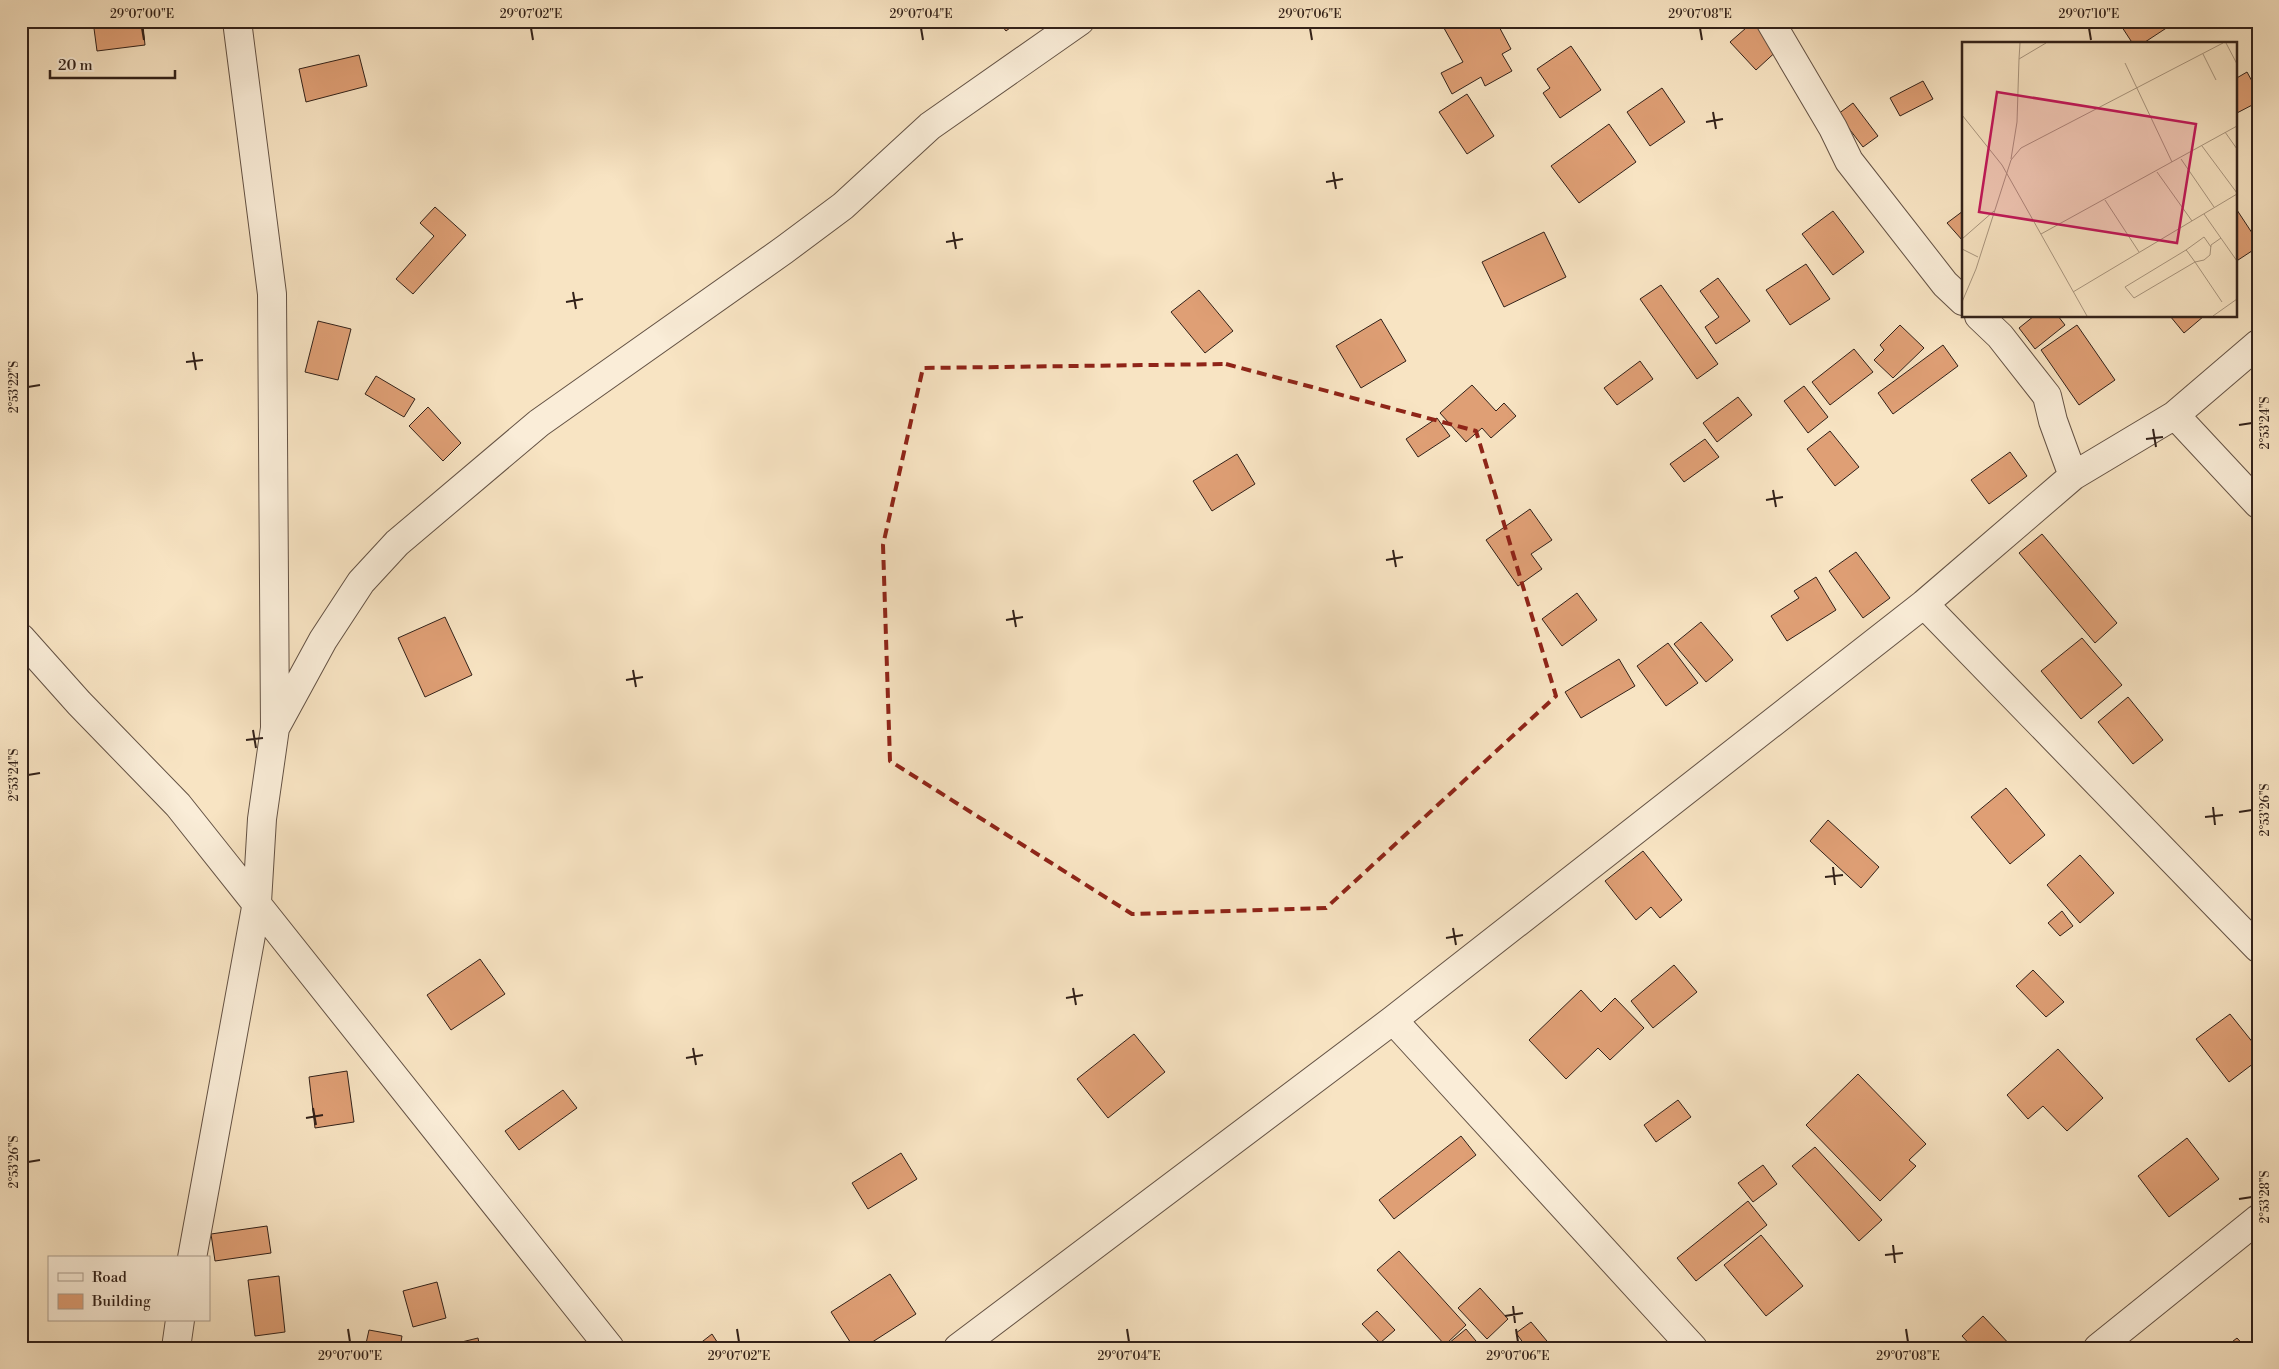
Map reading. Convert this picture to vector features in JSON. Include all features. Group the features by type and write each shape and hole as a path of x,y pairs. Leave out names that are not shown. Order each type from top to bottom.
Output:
{"street":[{"path":"192,1256 257,902 262,819 275,728 272,294 237,21"},
{"path":"275,728 323,640 361,582 397,543 539,423 784,250 843,206 930,126 1080,21"},
{"path":"1770,21 1833,128 1849,161 1945,284 1962,300"},
{"path":"1981,318 2000,336 2047,396 2053,420 2073,476"},
{"path":"958,1348 1393,1020 1924,604 2073,476 2175,415 2258,344"},
{"path":"2175,415 2258,504"},
{"path":"1924,604 2258,948"},
{"path":"21,638 79,703 178,805 610,1348"},
{"path":"1393,1020 1693,1348"},
{"path":"2098,1348 2258,1219"}],"highlighted area":[{"path":"1226,364 1476,431 1556,696 1326,908 1132,914 890,761 883,545 923,368"}],"building":[{"path":"93,21 153,21 153,24 143,26 145,45 97,51"},
{"path":"998,21 1019,21 1006,31"},
{"path":"1440,21 1496,21 1511,49 1502,54 1512,71 1485,86 1481,77 1452,94 1441,73 1463,62"},
{"path":"1754,21 1757,21 1781,47 1756,70 1730,42"},
{"path":"2118,21 2168,21 2171,25 2145,42 2132,42"},
{"path":"1571,46 1601,90 1560,118 1543,93 1550,88 1537,69"},
{"path":"359,55 367,86 306,102 299,69"},
{"path":"2247,72 2258,92 2258,102 2236,113 2236,78"},
{"path":"1923,81 1933,99 1900,116 1890,98"},
{"path":"1662,88 1685,122 1650,146 1627,112"},
{"path":"1467,94 1494,136 1467,154 1439,112"},
{"path":"1853,103 1878,136 1863,147 1838,114"},
{"path":"1609,124 1636,162 1579,203 1551,166"},
{"path":"435,207 466,235 413,294 396,279 434,236 420,223"},
{"path":"2236,209 2258,242 2258,247 2236,261"},
{"path":"1833,211 1864,252 1833,275 1802,234"},
{"path":"1962,212 1962,240 1947,223"},
{"path":"1544,232 1566,277 1504,307 1482,262"},
{"path":"1806,264 1830,299 1790,325 1766,290"},
{"path":"1718,278 1750,321 1716,344 1705,327 1719,317 1700,291"},
{"path":"1661,285 1718,364 1697,379 1640,299"},
{"path":"1199,290 1233,331 1205,353 1171,312"},
{"path":"2032,318 2060,318 2065,325 2035,349 2019,328"},
{"path":"2172,318 2202,318 2184,333"},
{"path":"1381,319 1406,361 1361,388 1336,346"},
{"path":"318,321 351,329 338,380 305,372"},
{"path":"1900,325 1924,348 1893,378 1874,360 1884,350 1880,345"},
{"path":"2077,325 2115,380 2079,405 2041,350"},
{"path":"1943,345 1958,366 1893,414 1878,393"},
{"path":"1854,349 1873,372 1830,405 1812,382"},
{"path":"1640,361 1653,379 1617,405 1604,388"},
{"path":"376,376 415,399 404,417 365,394"},
{"path":"1472,385 1496,411 1504,403 1516,416 1491,438 1482,428 1466,442 1440,413"},
{"path":"1804,386 1828,417 1808,433 1784,401"},
{"path":"1738,397 1752,415 1717,442 1703,423"},
{"path":"428,407 461,443 443,461 409,426"},
{"path":"1437,418 1450,436 1418,457 1406,439"},
{"path":"1830,431 1859,467 1835,486 1807,449"},
{"path":"1705,439 1719,457 1684,482 1670,464"},
{"path":"2010,452 2027,476 1989,504 1971,480"},
{"path":"1237,454 1255,484 1212,511 1193,481"},
{"path":"1530,509 1552,540 1531,554 1542,569 1518,586 1486,540"},
{"path":"2042,534 2117,623 2095,643 2019,553"},
{"path":"1856,552 1890,598 1863,618 1829,571"},
{"path":"1816,577 1836,610 1787,641 1771,616 1799,598 1794,591"},
{"path":"1577,593 1597,620 1562,646 1542,619"},
{"path":"445,617 472,675 425,697 398,638"},
{"path":"1701,622 1733,660 1706,682 1674,644"},
{"path":"2082,638 2122,685 2081,719 2041,671"},
{"path":"1668,643 1698,683 1666,706 1637,666"},
{"path":"1619,659 1635,686 1581,718 1565,692"},
{"path":"2128,697 2163,740 2133,764 2098,722"},
{"path":"2006,788 2045,835 2010,864 1971,817"},
{"path":"1828,820 1879,867 1861,888 1810,841"},
{"path":"1643,851 1682,900 1660,918 1651,907 1636,920 1605,881"},
{"path":"2080,855 2114,893 2080,923 2047,885"},
{"path":"2062,911 2073,926 2060,936 2048,923"},
{"path":"480,959 505,994 451,1030 427,995"},
{"path":"1674,965 1697,992 1653,1028 1631,1001"},
{"path":"2033,970 2064,1002 2046,1017 2016,986"},
{"path":"1581,990 1601,1012 1615,998 1644,1028 1610,1060 1598,1048 1566,1079 1529,1040"},
{"path":"2230,1014 2258,1049 2258,1060 2229,1082 2196,1039"},
{"path":"1134,1034 1165,1072 1108,1118 1077,1079"},
{"path":"2058,1049 2103,1098 2067,1131 2043,1106 2028,1119 2007,1095"},
{"path":"347,1071 354,1122 315,1128 309,1077"},
{"path":"1858,1074 1926,1144 1909,1160 1916,1166 1880,1201 1806,1125"},
{"path":"563,1090 577,1108 519,1150 505,1131"},
{"path":"1678,1100 1691,1117 1656,1142 1644,1125"},
{"path":"1461,1136 1476,1155 1394,1219 1379,1200"},
{"path":"2187,1138 2219,1179 2169,1217 2138,1176"},
{"path":"1815,1147 1882,1220 1859,1241 1792,1166"},
{"path":"901,1153 917,1179 868,1209 852,1183"},
{"path":"1763,1165 1777,1184 1753,1202 1738,1183"},
{"path":"1748,1201 1767,1225 1696,1281 1677,1258"},
{"path":"267,1226 271,1253 215,1261 211,1234"},
{"path":"1761,1235 1803,1286 1766,1316 1724,1265"},
{"path":"1399,1251 1466,1325 1445,1345 1377,1270"},
{"path":"890,1274 916,1314 863,1348 854,1348 831,1312"},
{"path":"279,1276 285,1332 255,1336 248,1280"},
{"path":"437,1282 446,1318 413,1327 403,1291"},
{"path":"1480,1288 1508,1319 1487,1339 1458,1308"},
{"path":"1377,1311 1395,1330 1380,1343 1362,1324"},
{"path":"1983,1316 2013,1348 1973,1348 1962,1336"},
{"path":"1531,1322 1552,1347 1527,1348 1516,1333"},
{"path":"1466,1329 1481,1347 1443,1348"},
{"path":"369,1330 402,1336 400,1348 365,1348"},
{"path":"712,1334 721,1348 694,1348"},
{"path":"478,1338 480,1348 437,1348"},
{"path":"2237,1338 2246,1348 2230,1348 2228,1345"}]}
